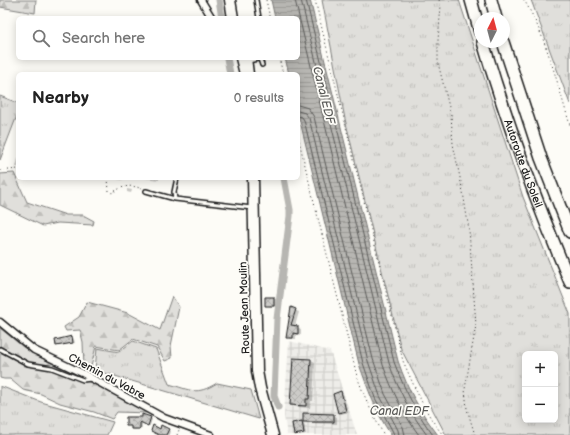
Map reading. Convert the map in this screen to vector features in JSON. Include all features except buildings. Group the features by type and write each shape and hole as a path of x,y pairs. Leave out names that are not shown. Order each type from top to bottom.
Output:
{"highway":[{"path":"471,0 474,12"},
{"path":"490,0 494,12"},
{"name":"Autoroute du Soleil","path":"485,48 527,171 570,282"},
{"name":"Autoroute du Soleil","path":"505,48 541,158 570,232"}],"main road":[{"path":"230,0 233,16"},
{"path":"245,72 246,60"},
{"name":"Route Jean Moulin","path":"253,180 258,372 260,388 273,435"}],"street":[{"path":"201,0 211,16"},
{"path":"246,60 249,72"},
{"name":"Chemin du Vabre","path":"0,322 34,350 93,379 164,418 211,435"}],"lane":[{"path":"256,0 259,16"},
{"path":"261,60 262,64"},
{"path":"174,199 177,180"},
{"path":"146,191 174,199 253,208"},
{"path":"0,349 28,364 52,368 83,380 93,379"}],"path":[{"path":"266,0 270,16"},
{"path":"315,0 403,361 427,413 444,435"},
{"path":"439,0 441,6 438,40 438,63 450,115 453,144 469,230 476,325 465,389 467,409 475,435"},
{"path":"524,0 534,16 542,37 570,125"},
{"path":"280,60 282,72"},
{"path":"300,145 357,376 376,422 384,435"},
{"path":"0,171 16,169"},
{"path":"108,180 109,191 112,193 120,187 127,186 136,186 146,191"}],"shaded area":[{"path":"289,341 330,351 357,435 287,435 284,416"}],"green space":[{"path":"0,0 36,0 35,13 0,7"},
{"path":"322,0 459,0 523,197 570,314 570,435 446,435 401,349 345,119"},
{"path":"531,0 570,0 570,104"},
{"path":"0,96 16,102 16,118 0,160"},
{"path":"14,173 27,202 66,215 83,215 94,221 93,225 58,223 43,226 0,205 0,174"},
{"path":"172,296 179,307 171,346 172,358 165,361 157,347 133,339 119,350 96,346 90,371 84,368 83,342 80,330 66,331 64,327 79,317 87,302 128,313 160,330"},
{"path":"0,328 23,347 38,356 149,413 117,412 112,419 94,412 60,403 41,394 23,390 10,379 0,378"},
{"path":"133,341 156,349 169,384 193,391 210,387 217,383 251,390 259,419 95,370 97,348 119,352"},
{"path":"0,386 41,402 113,422 107,435 0,435"}],"water":[{"name":"Canal EDF","path":"271,0 310,0 398,361 415,400 438,435 391,435 369,392 359,364 300,121 300,72 288,72 286,60 300,60 300,16 275,16"}],"waterway":[{"path":"219,0 222,16"},
{"path":"227,60 230,72"},
{"path":"278,407 274,396 277,319 290,216 284,180"}]}
